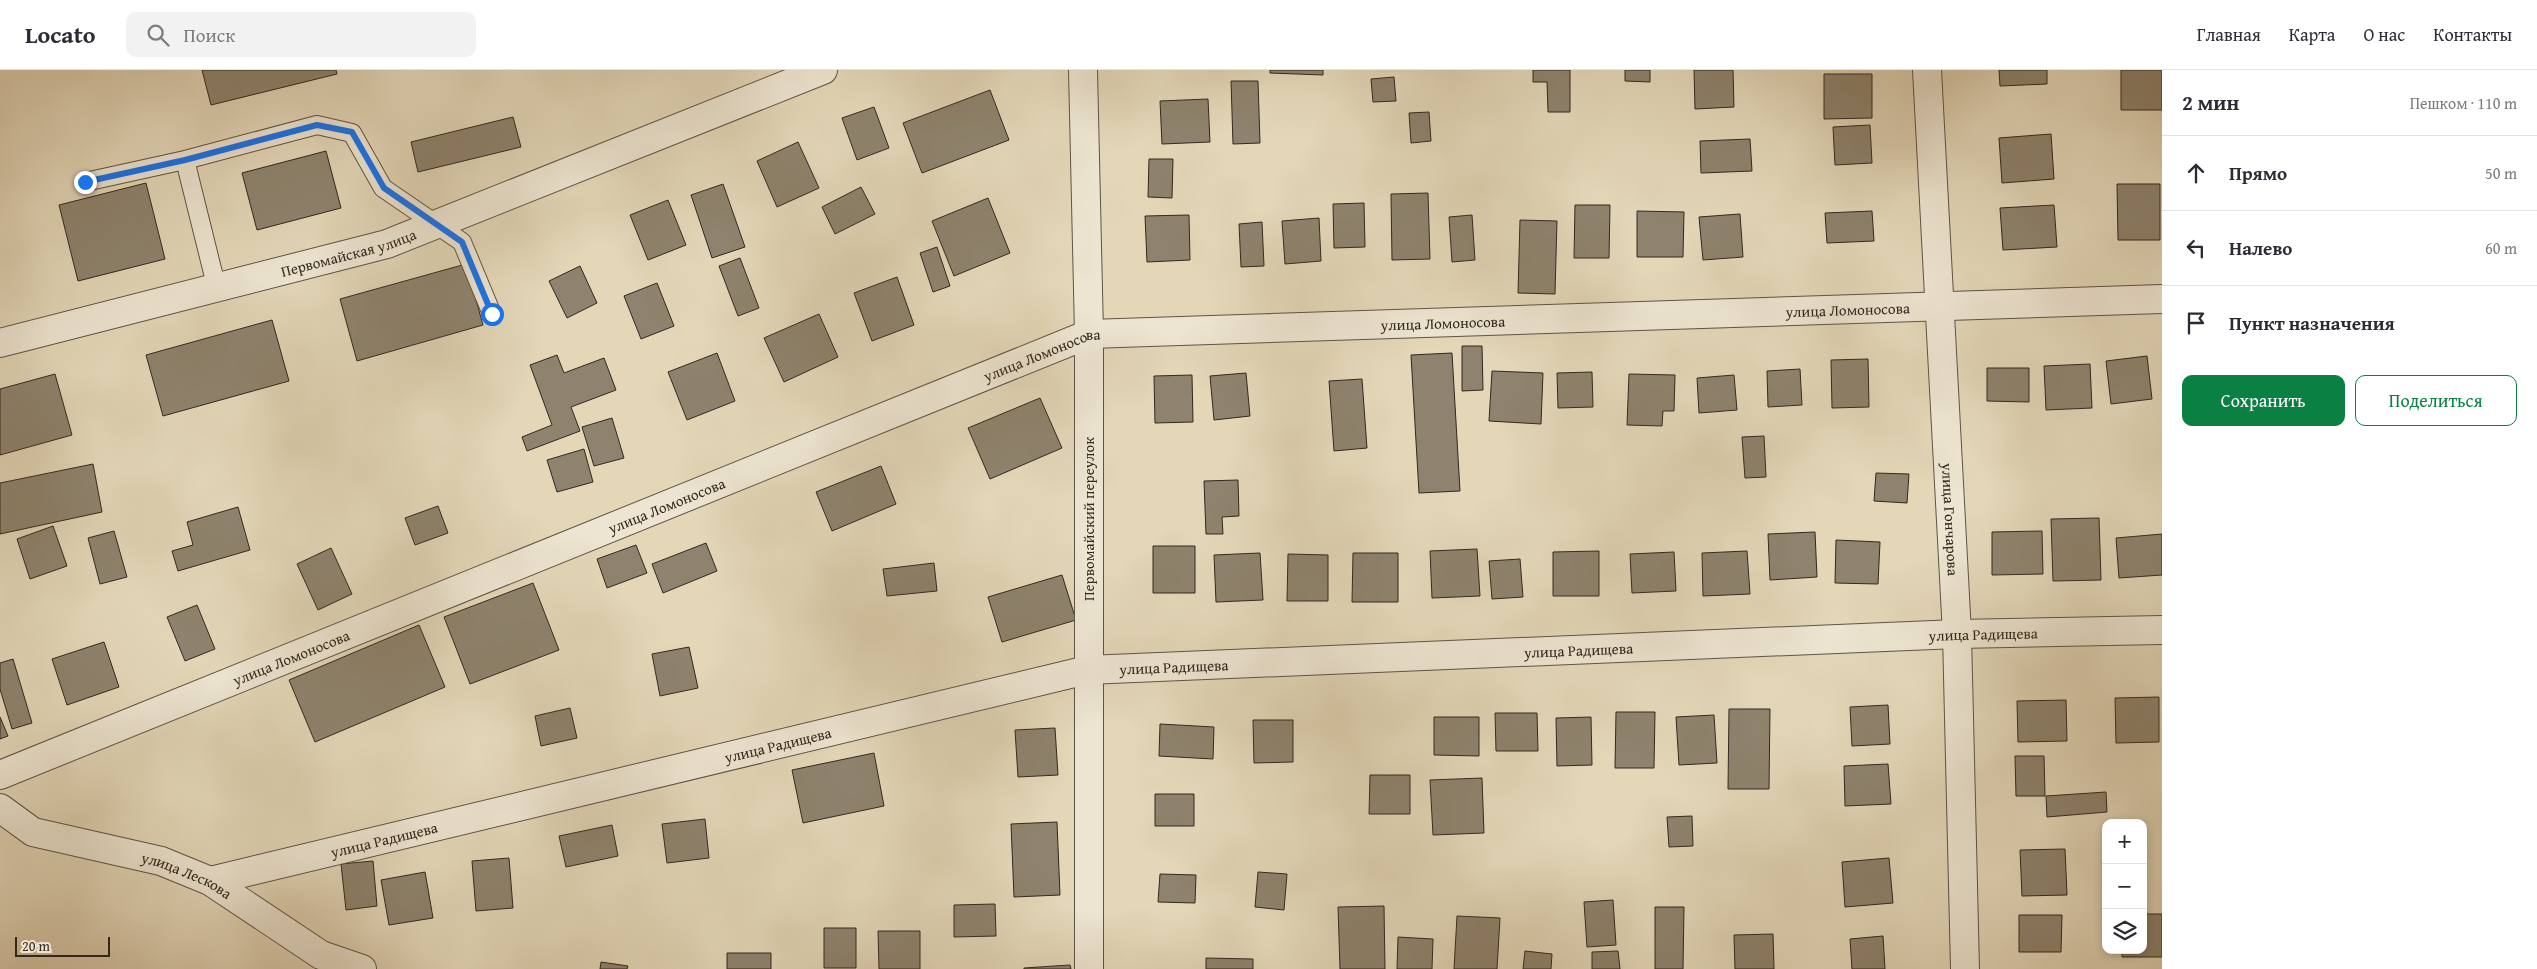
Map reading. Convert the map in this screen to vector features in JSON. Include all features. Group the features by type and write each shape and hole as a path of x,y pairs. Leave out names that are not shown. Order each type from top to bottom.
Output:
{"street":[{"name":"Первомайская улица","path":"0,343 387,244 823,70"},
{"name":"Первомайский переулок","path":"1083,70 1089,334 1088,969"},
{"name":"улица Гончарова","path":"1927,70 1957,634 1965,969"},
{"name":"улица Ломоносова","path":"0,775 1089,334 1940,304 2162,299"},
{"name":"улица Радищева","path":"210,881 1087,670 1957,634 2162,630"},
{"name":"улица Лескова","path":"0,808 33,832 161,861 210,881 321,955 362,969"}],"lane":[{"path":"85,182 185,160 317,125 352,132 384,188 462,242 492,314"},
{"path":"185,160 217,289"}],"building":[{"path":"202,70 336,70 337,74 211,105"},
{"path":"1270,70 1323,70 1323,75 1270,73"},
{"path":"1533,70 1570,70 1570,112 1548,112 1547,82 1533,82"},
{"path":"1625,70 1650,70 1650,82 1625,81"},
{"path":"1694,70 1733,70 1734,107 1695,109"},
{"path":"1999,70 2047,70 2047,84 2000,86"},
{"path":"2121,70 2162,70 2162,110 2121,110"},
{"path":"1824,74 1872,74 1872,118 1824,119"},
{"path":"1394,77 1396,101 1373,102 1371,79"},
{"path":"1231,81 1258,81 1260,143 1233,144"},
{"path":"990,90 1009,140 922,173 903,123"},
{"path":"1208,99 1210,142 1162,144 1160,101"},
{"path":"874,107 889,148 857,160 842,118"},
{"path":"1429,112 1431,141 1411,143 1409,113"},
{"path":"513,117 521,147 418,172 411,142"},
{"path":"1870,125 1872,163 1835,165 1833,127"},
{"path":"2051,134 2054,179 2002,183 1999,138"},
{"path":"1750,139 1752,171 1701,173 1700,141"},
{"path":"798,142 819,188 777,207 757,161"},
{"path":"326,151 341,208 257,230 242,173"},
{"path":"1149,159 1173,159 1172,198 1148,197"},
{"path":"146,183 165,259 78,281 59,205"},
{"path":"723,184 745,247 712,258 691,195"},
{"path":"2117,184 2160,184 2160,240 2118,240"},
{"path":"861,187 875,214 835,234 822,207"},
{"path":"1428,193 1430,259 1392,260 1391,194"},
{"path":"988,198 1010,253 954,276 932,221"},
{"path":"668,200 686,245 648,260 630,215"},
{"path":"1364,203 1365,247 1334,248 1333,204"},
{"path":"1575,205 1610,205 1609,258 1574,258"},
{"path":"2054,205 2057,247 2003,250 2000,208"},
{"path":"1637,211 1684,212 1683,257 1637,257"},
{"path":"1872,211 1874,241 1827,243 1825,213"},
{"path":"1740,214 1743,257 1703,260 1699,217"},
{"path":"1189,215 1190,260 1147,262 1145,216"},
{"path":"1472,215 1475,260 1452,262 1449,217"},
{"path":"1319,218 1321,261 1285,264 1282,221"},
{"path":"1520,220 1557,221 1555,294 1518,293"},
{"path":"1262,222 1264,266 1241,267 1239,224"},
{"path":"937,247 950,286 933,292 920,253"},
{"path":"740,258 759,308 738,316 719,266"},
{"path":"466,264 483,325 357,361 340,299"},
{"path":"580,266 597,303 567,318 549,281"},
{"path":"897,277 914,325 872,341 854,293"},
{"path":"657,283 674,326 641,339 624,296"},
{"path":"819,314 838,357 784,382 764,338"},
{"path":"272,320 289,381 163,416 146,355"},
{"path":"1462,346 1482,346 1483,390 1462,391"},
{"path":"717,353 735,401 687,420 668,372"},
{"path":"1452,353 1460,491 1419,493 1411,355"},
{"path":"557,355 564,373 604,358 616,390 571,407 580,431 527,451 522,437 552,425 530,365"},
{"path":"2147,356 2152,399 2111,404 2106,361"},
{"path":"1868,359 1869,407 1832,408 1831,360"},
{"path":"2090,364 2092,408 2046,410 2044,366"},
{"path":"1987,368 2029,368 2029,402 1987,401"},
{"path":"1800,369 1802,405 1768,407 1767,371"},
{"path":"1492,371 1543,373 1541,424 1489,421"},
{"path":"1592,372 1593,407 1558,408 1557,373"},
{"path":"1246,373 1250,416 1214,420 1210,376"},
{"path":"55,374 72,435 0,455 0,389"},
{"path":"1629,374 1675,375 1674,411 1663,411 1662,426 1627,425"},
{"path":"1192,375 1193,422 1155,423 1154,376"},
{"path":"1734,375 1737,410 1699,413 1697,378"},
{"path":"1362,379 1367,448 1334,451 1329,381"},
{"path":"1040,398 1062,448 990,479 968,428"},
{"path":"612,418 624,458 594,466 582,427"},
{"path":"1764,436 1766,477 1745,478 1742,437"},
{"path":"584,449 593,482 557,492 547,460"},
{"path":"93,464 102,512 0,534 0,483"},
{"path":"881,466 896,504 832,531 816,492"},
{"path":"1876,473 1909,474 1907,503 1874,501"},
{"path":"1238,480 1239,516 1222,517 1223,534 1206,534 1204,481"},
{"path":"438,506 448,533 415,545 405,518"},
{"path":"238,507 250,550 178,571 172,551 193,545 187,522"},
{"path":"2099,518 2101,580 2053,581 2051,519"},
{"path":"53,526 67,566 30,579 17,539"},
{"path":"114,531 127,577 100,584 88,538"},
{"path":"2042,531 2043,574 1992,575 1992,532"},
{"path":"1815,532 1817,577 1770,580 1768,534"},
{"path":"2162,534 2162,575 2119,578 2116,538"},
{"path":"1836,540 1880,542 1878,584 1835,583"},
{"path":"706,543 717,571 663,593 652,564"},
{"path":"636,545 647,573 607,588 597,559"},
{"path":"1153,546 1195,546 1195,593 1153,593"},
{"path":"331,548 352,594 318,610 297,564"},
{"path":"1477,549 1480,596 1432,598 1430,551"},
{"path":"1599,551 1599,596 1553,596 1553,552"},
{"path":"1747,551 1750,594 1703,596 1702,553"},
{"path":"1674,552 1676,591 1632,593 1630,554"},
{"path":"1260,553 1263,600 1216,602 1214,555"},
{"path":"1353,553 1398,553 1398,602 1352,602"},
{"path":"1288,554 1328,555 1328,601 1287,601"},
{"path":"1520,559 1523,597 1492,599 1489,561"},
{"path":"934,563 937,591 887,596 883,569"},
{"path":"1062,575 1076,620 1002,642 988,597"},
{"path":"533,583 559,650 470,684 444,617"},
{"path":"197,605 215,649 185,661 167,617"},
{"path":"419,625 445,687 315,742 289,680"},
{"path":"104,642 119,687 67,705 52,659"},
{"path":"689,647 698,688 660,696 652,654"},
{"path":"13,659 32,723 12,729 0,689 0,663"},
{"path":"2159,697 2159,742 2116,743 2115,698"},
{"path":"2066,700 2067,741 2018,742 2017,701"},
{"path":"1888,705 1890,744 1852,746 1850,707"},
{"path":"570,708 577,738 541,746 535,716"},
{"path":"1729,709 1770,709 1769,789 1728,789"},
{"path":"1616,712 1655,712 1654,768 1615,768"},
{"path":"1495,713 1537,713 1538,751 1496,751"},
{"path":"1714,715 1717,763 1679,765 1676,717"},
{"path":"0,717 8,736 0,739"},
{"path":"1434,717 1479,717 1479,756 1434,755"},
{"path":"1591,717 1592,765 1557,766 1556,718"},
{"path":"1253,720 1293,720 1293,762 1254,763"},
{"path":"1160,724 1214,727 1213,759 1159,756"},
{"path":"1055,728 1058,775 1018,777 1015,730"},
{"path":"874,753 884,806 803,823 792,770"},
{"path":"2015,756 2044,756 2045,796 2016,796"},
{"path":"1888,764 1891,804 1845,806 1844,766"},
{"path":"1370,775 1410,775 1410,814 1369,814"},
{"path":"1482,778 1484,833 1433,835 1430,780"},
{"path":"2106,792 2107,812 2047,817 2046,796"},
{"path":"1155,794 1194,794 1194,826 1155,826"},
{"path":"1692,816 1693,846 1669,847 1667,817"},
{"path":"705,819 709,858 667,863 662,824"},
{"path":"1057,822 1060,895 1014,897 1011,824"},
{"path":"612,825 618,856 566,867 559,836"},
{"path":"2065,849 2067,895 2022,896 2020,850"},
{"path":"509,858 513,908 476,911 472,861"},
{"path":"1889,858 1893,903 1845,907 1842,862"},
{"path":"373,861 377,906 346,910 341,864"},
{"path":"425,872 433,918 389,925 381,880"},
{"path":"1258,872 1287,874 1284,910 1255,907"},
{"path":"1160,874 1196,875 1195,903 1158,902"},
{"path":"1613,900 1616,945 1587,947 1584,902"},
{"path":"995,904 996,936 954,937 954,905"},
{"path":"1384,906 1385,969 1340,969 1338,907"},
{"path":"1655,907 1684,907 1683,969 1655,969"},
{"path":"2147,914 2162,914 2162,957 2122,957 2122,954 2147,954"},
{"path":"2019,915 2062,915 2061,952 2019,952"},
{"path":"1457,916 1500,918 1497,969 1454,969"},
{"path":"824,928 856,928 856,968 824,968"},
{"path":"878,931 920,931 920,969 879,969"},
{"path":"1773,934 1774,969 1735,969 1734,935"},
{"path":"1883,936 1885,969 1852,969 1850,939"},
{"path":"1398,937 1433,939 1432,969 1397,969"},
{"path":"1525,951 1552,954 1551,969 1523,969"},
{"path":"1618,951 1620,969 1592,969 1592,952"},
{"path":"727,953 771,953 771,969 727,969"},
{"path":"1206,958 1253,959 1253,969 1206,969"},
{"path":"601,962 628,966 627,969 600,969"},
{"path":"1070,965 1071,969 1024,969 1024,968"}],"route":[{"path":"85,182 185,160 317,125 352,132 384,188 462,242 492,314"}]}
